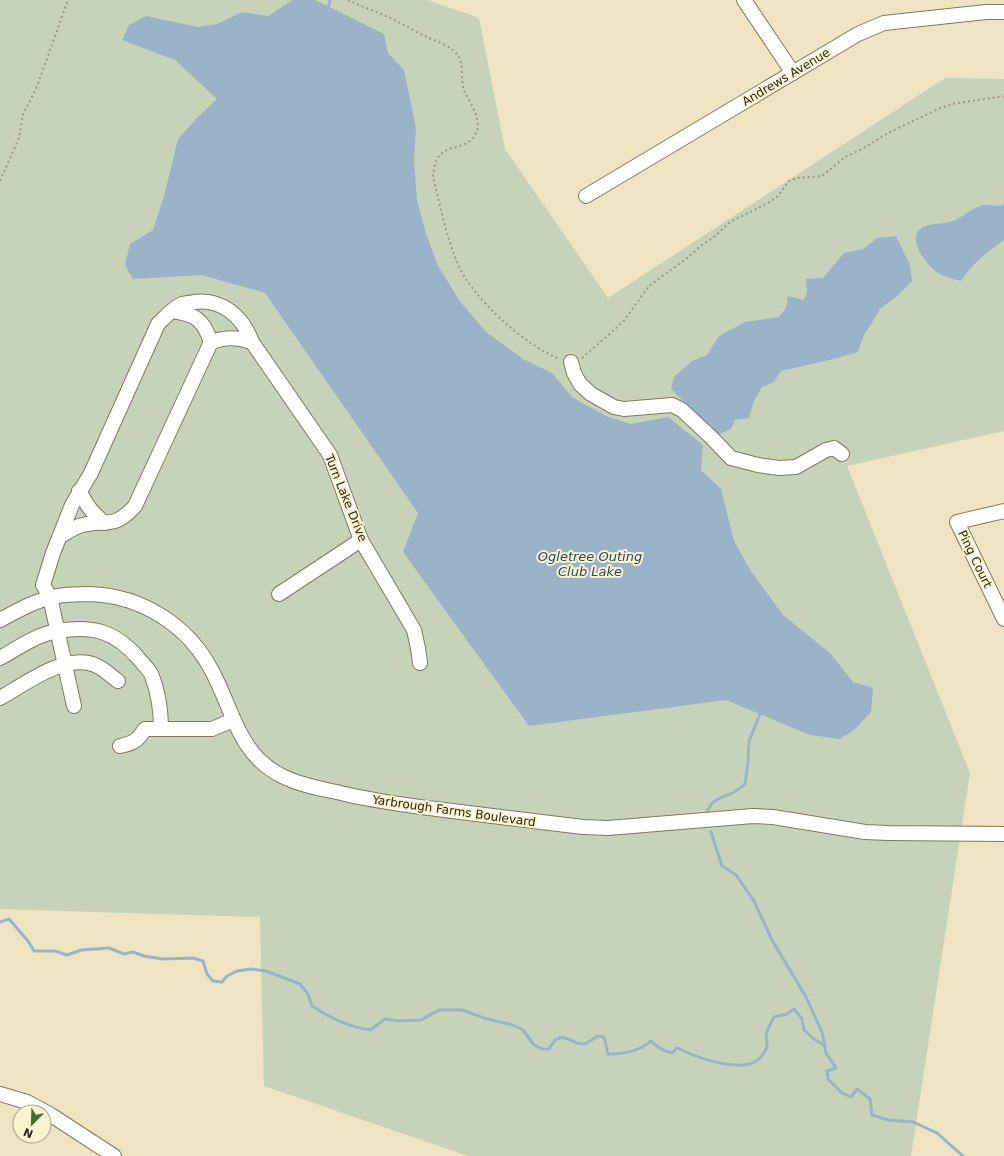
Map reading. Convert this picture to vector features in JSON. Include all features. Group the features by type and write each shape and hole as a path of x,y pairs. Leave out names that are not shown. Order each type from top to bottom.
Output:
{"street":[{"path":"744,0 793,73"},
{"name":"Andrews Avenue","path":"586,196 858,34 884,23 986,12 1004,12"},
{"name":"Turn Lake Drive","path":"74,706 50,597 43,585 59,537 72,505 91,473 158,324 182,304 203,301 226,308 237,316 248,329 252,342 330,455 362,540 414,630 420,663"},
{"path":"59,537 78,526 106,524 117,521 127,516 135,506 211,342 206,329 198,318 186,313 172,311"},
{"path":"211,342 226,338 240,338 252,342"},
{"path":"571,362 574,373 580,384 591,394 614,407 624,409 672,405 682,410 731,458 758,465 779,468 796,467 826,450 834,448 842,454"},
{"path":"79,491 93,514 106,524"},
{"name":"Ping Court","path":"1004,512 957,522 1004,619"},
{"path":"279,594 362,540"},
{"name":"Yarbrough Farms Boulevard","path":"0,620 25,607 50,597 76,594 101,595 127,600 148,608 167,618 186,634 201,652 221,689 237,730 254,755 266,766 278,774 295,782 389,803 582,827 608,828 753,816 773,817 865,832 1004,834"},
{"path":"0,658 39,636 57,631 90,629 103,631 128,646 152,674 161,712 161,729"},
{"path":"0,698 52,669 78,662 95,665 118,681"},
{"path":"120,746 133,743 139,738 145,729 212,729 233,720"},
{"path":"0,1094 27,1102 51,1115 114,1156"}],"path":[{"path":"0,181 19,138 23,114 36,89 68,0"}],"green space":[{"path":"0,0 428,0 479,18 505,149 608,298 945,78 1004,79 1004,431 847,466 970,773 911,1156 468,1156 264,1086 260,917 0,909"}],"water":[{"name":"Ogletree Outing Club Lake","path":"293,0 315,0 384,34 388,53 404,70 416,128 414,160 417,200 426,233 437,264 459,300 486,332 523,359 552,373 572,397 606,416 630,424 668,417 703,445 701,470 721,489 734,541 751,571 783,615 830,653 853,682 873,688 871,712 854,730 840,739 810,735 726,700 529,726 403,552 418,513 265,293 202,275 133,279 125,265 130,244 153,230 164,196 178,139 217,99 175,60 122,40 129,25 146,16 198,27 217,24 242,12 268,16"},
{"path":"1004,203 1004,240 981,258 961,281 938,273 924,259 917,246 916,240 920,229 931,224 953,221 983,205 1001,206"},
{"path":"896,236 910,265 912,281 895,298 881,308 864,335 858,352 781,371 774,382 762,387 754,401 749,418 735,420 731,429 720,434 712,430 671,389 674,377 692,361 707,355 719,336 745,322 779,317 786,308 788,296 804,300 807,292 806,279 823,278 844,253 863,249 877,238"}],"waterway":[{"path":"328,9 330,0"},
{"path":"707,814 714,802 734,792 745,784 749,741 760,714 759,711"},
{"path":"711,832 722,866 736,875 754,901 772,940 806,997 822,1032 826,1053 836,1068 827,1071 828,1079 842,1093 851,1097 857,1089 870,1099 872,1115 888,1120 913,1122 937,1133 963,1156"},
{"path":"0,922 9,919 28,941 34,951 55,951 67,955 81,950 109,948 124,954 133,952 144,956 163,959 193,958 203,961 207,974 213,981 222,982 227,976 237,971 251,969 266,971 300,984 308,994 312,1006 340,1021 362,1029 370,1030 385,1019 399,1021 421,1020 439,1010 462,1010 487,1019 513,1025 523,1030 534,1045 542,1049 549,1049 555,1040 563,1037 577,1043 585,1044 598,1036 604,1037 608,1054 631,1051 642,1047 651,1041 661,1049 672,1053 677,1048 709,1060 735,1065 756,1061 766,1049 767,1032 774,1017 787,1014 794,1009 802,1019 804,1030 825,1046"}]}
